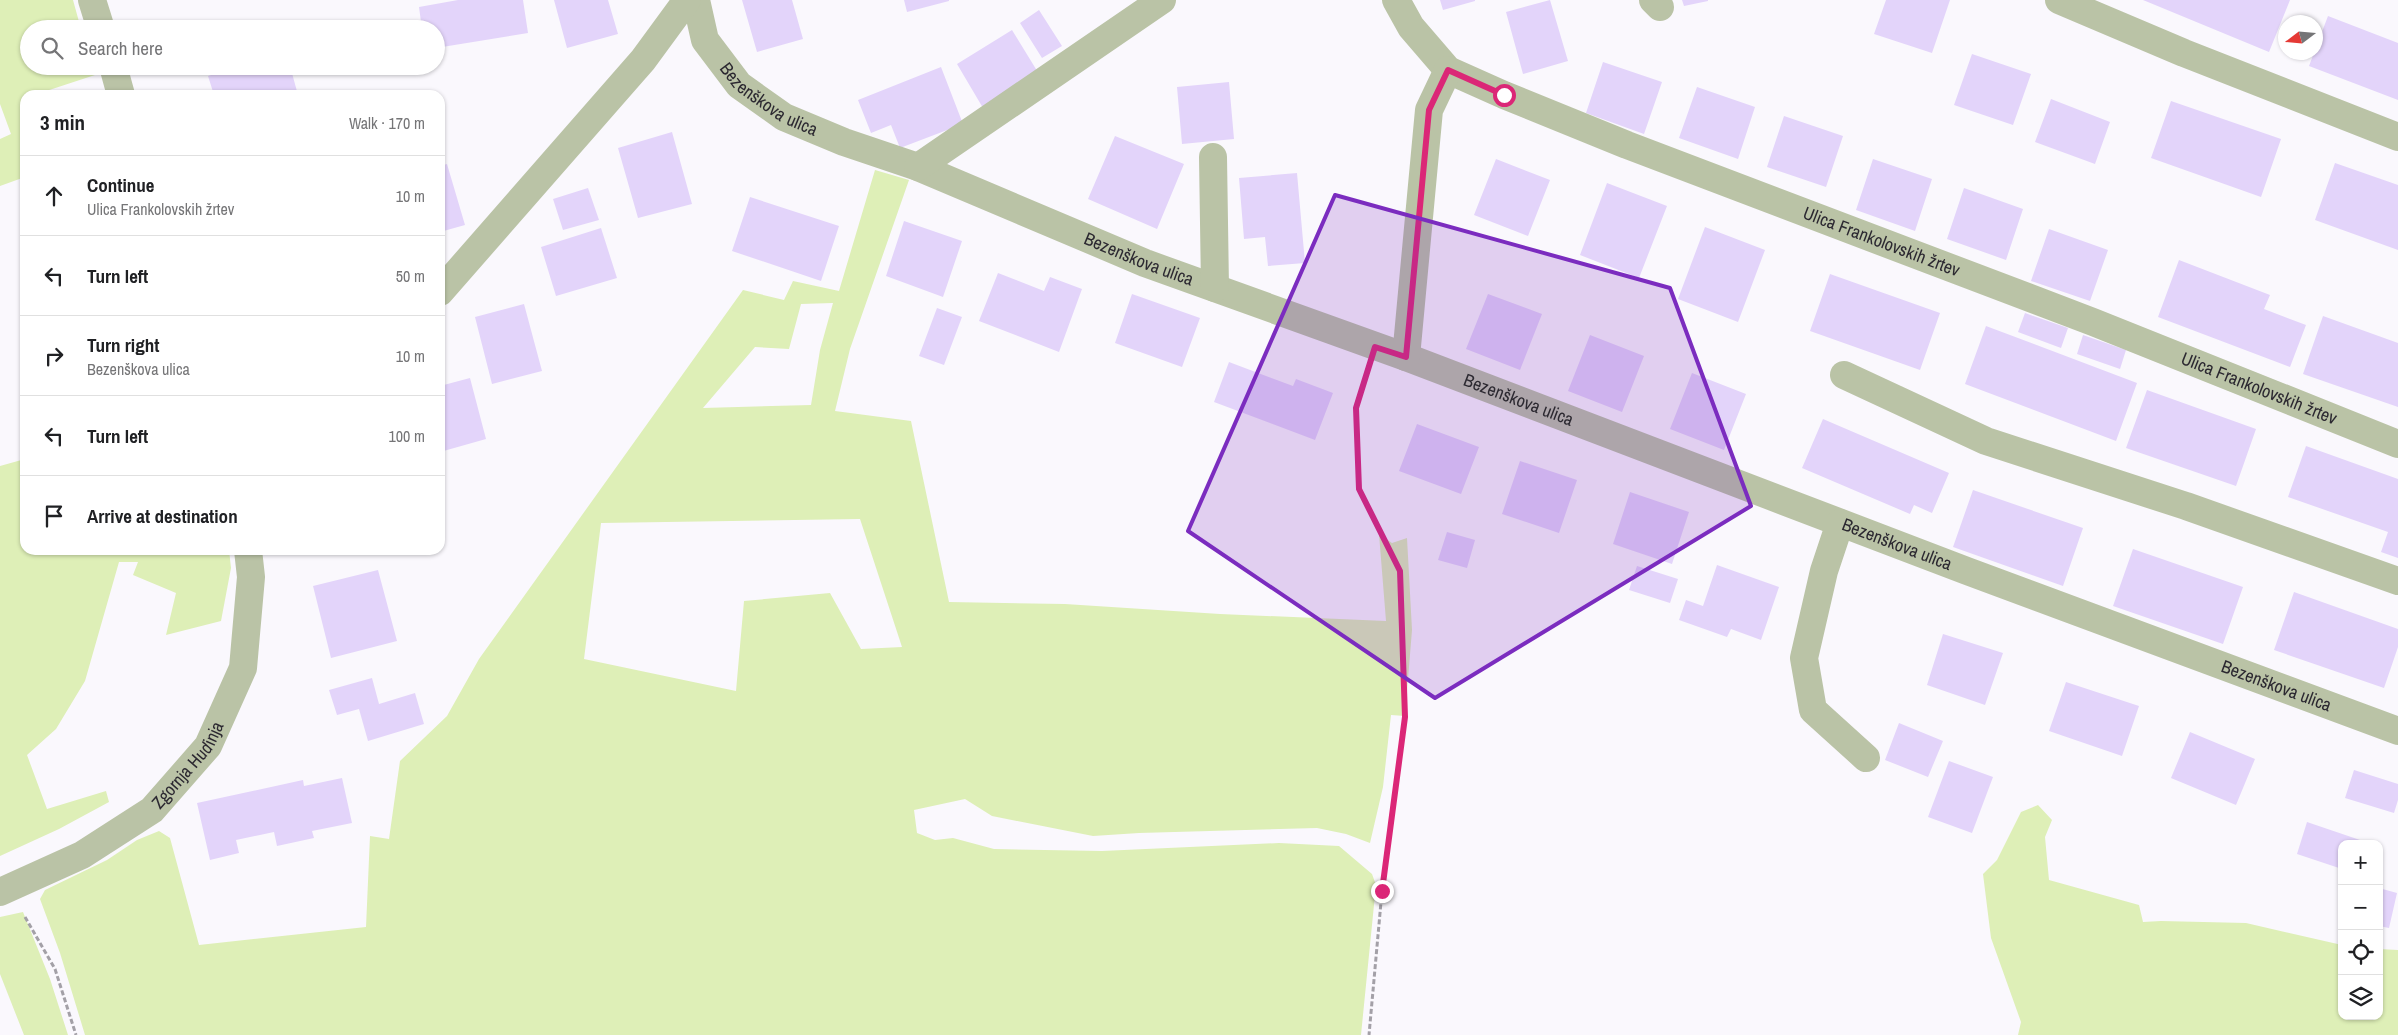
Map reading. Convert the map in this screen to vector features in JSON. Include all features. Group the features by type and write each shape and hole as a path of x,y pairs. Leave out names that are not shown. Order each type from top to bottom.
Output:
{"street":[{"path":"92,0 98,20"},
{"path":"445,286 643,60 687,0"},
{"name":"Bezenškova ulica","path":"696,0 705,40 739,86 784,117 844,142 918,167 1145,263 1406,357 1840,523 2398,731"},
{"path":"918,167 1162,0"},
{"name":"Ulica Frankolovskih žrtev","path":"1396,0 1411,27 1448,70 1627,145 2083,319 2398,444"},
{"path":"2059,0 2184,53 2398,137"},
{"path":"1406,357 1429,110 1448,70"},
{"path":"115,75 120,90"},
{"path":"1213,157 1215,288"},
{"path":"1844,375 1986,441 2186,506 2398,581"},
{"path":"1840,523 1824,571 1804,658 1813,710 1866,758"},
{"name":"Zgornja Hudinja","path":"4,890 82,855 152,810 208,746 243,668 251,577 249,555"}],"path":[{"path":"1369,1035 1382,891 1405,717 1400,571 1359,489 1356,408 1375,347"},
{"path":"4,890 56,969 76,1035"}],"highlighted area":[{"path":"1335,195 1670,288 1751,506 1435,698 1188,531"}],"green space":[{"path":"0,0 73,0 79,20 20,20 20,75 95,75 49,90 20,90 20,179 0,186 0,139 11,134 0,104"},
{"path":"875,170 909,180 850,349 835,411 911,421 949,602 1065,604 1220,614 1386,621 1379,534 1392,543 1407,538 1412,630 1405,716 1391,715 1383,787 1370,843 1346,834 1317,828 1093,836 992,816 965,799 914,810 917,833 935,840 953,838 994,849 1102,851 1279,843 1339,846 1372,874 1376,885 1361,1035 85,1035 60,953 40,899 45,890 107,860 137,840 159,831 170,838 199,945 366,927 370,836 389,839 400,761 447,716 479,659 743,290 784,300 793,281 839,291","holes":["833,303 820,350 811,405 703,408 755,347 789,349 801,304","860,519 902,647 861,649 830,593 744,601 736,691 584,659 601,523"]},
{"path":"20,460 20,555 230,555 231,568 221,621 166,635 176,593 133,575 138,562 119,562 85,681 56,729 27,755 47,809 106,791 109,802 59,829 0,856 0,466"},
{"path":"2038,805 2052,820 2045,837 2049,880 2139,905 2143,922 2246,923 2338,944 2338,1020 2383,1020 2383,949 2398,950 2398,1035 2018,1035 2021,1022 1991,938 1983,874 1997,860 2021,812"},
{"path":"23,912 50,979 68,1035 24,1035 0,974 0,917"}],"building":[{"path":"458,0 523,0 528,33 445,47 445,20 421,20 419,7"},
{"path":"554,0 608,0 618,34 567,48"},
{"path":"742,0 792,0 803,39 757,52"},
{"path":"904,0 949,0 949,1 907,12"},
{"path":"1440,0 1475,0 1475,1 1443,10"},
{"path":"1550,0 1568,61 1523,74 1506,12"},
{"path":"1682,0 1708,0 1708,1 1684,6"},
{"path":"1886,0 1950,0 1932,53 1874,34"},
{"path":"2143,0 2290,0 2284,15 2278,15 2278,30 2269,52"},
{"path":"1039,10 1062,46 1042,58 1020,23"},
{"path":"2328,16 2398,43 2398,100 2309,66 2311,60 2323,60 2323,29"},
{"path":"1012,30 1039,74 983,108 957,64"},
{"path":"1972,54 2031,74 2013,125 1954,105"},
{"path":"1603,62 1662,82 1644,134 1586,113"},
{"path":"941,67 963,124 900,148 891,125 871,133 858,100"},
{"path":"292,75 297,90 212,90 208,76"},
{"path":"1229,82 1234,139 1182,144 1177,87"},
{"path":"1697,87 1755,107 1738,159 1679,138"},
{"path":"2051,99 2110,122 2095,164 2035,142"},
{"path":"2171,101 2281,139 2261,197 2151,158"},
{"path":"1784,116 1843,136 1826,187 1767,167"},
{"path":"672,132 692,204 638,218 618,148"},
{"path":"1115,136 1184,164 1157,229 1088,199"},
{"path":"1496,159 1550,180 1528,236 1474,215"},
{"path":"1873,159 1932,179 1915,231 1856,210"},
{"path":"2335,163 2398,185 2398,250 2315,220"},
{"path":"447,164 465,225 445,231 445,165"},
{"path":"1297,173 1305,263 1268,266 1265,237 1244,239 1239,178"},
{"path":"1607,183 1667,206 1639,278 1580,255"},
{"path":"588,188 599,220 563,230 553,199"},
{"path":"1964,188 2023,209 2006,260 1947,239"},
{"path":"750,197 839,226 821,281 732,251"},
{"path":"904,221 962,241 943,297 886,276"},
{"path":"1705,227 1765,250 1738,322 1678,299"},
{"path":"601,228 617,278 556,296 541,247"},
{"path":"2049,229 2108,250 2090,301 2031,281"},
{"path":"2179,260 2270,295 2264,309 2306,325 2290,367 2158,317"},
{"path":"998,273 1044,291 1050,277 1082,289 1059,352 979,321"},
{"path":"1830,274 1940,313 1920,370 1810,331"},
{"path":"1132,294 1200,318 1182,367 1115,343"},
{"path":"1488,294 1542,314 1520,370 1466,349"},
{"path":"524,304 542,371 492,384 475,317"},
{"path":"937,308 962,317 944,365 919,356"},
{"path":"2025,313 2068,328 2061,348 2018,332"},
{"path":"2323,316 2398,343 2398,407 2303,374"},
{"path":"1986,326 2137,383 2116,441 1965,384"},
{"path":"1590,335 1644,356 1622,412 1568,391"},
{"path":"2083,335 2126,350 2120,369 2077,354"},
{"path":"1229,362 1293,386 1296,379 1333,393 1315,440 1214,402"},
{"path":"1692,373 1746,394 1724,450 1670,429"},
{"path":"470,378 486,439 445,451 445,385"},
{"path":"2147,390 2256,429 2236,486 2126,448"},
{"path":"1823,419 1949,473 1932,513 1914,505 1910,514 1802,468"},
{"path":"1417,424 1479,447 1461,494 1399,471"},
{"path":"2306,446 2398,479 2398,558 2381,552 2388,532 2288,497"},
{"path":"1520,461 1577,480 1559,533 1502,514"},
{"path":"1973,490 2083,528 2063,586 1953,547"},
{"path":"1630,492 1689,512 1672,564 1613,544"},
{"path":"1447,532 1475,540 1467,568 1438,560"},
{"path":"2133,549 2243,587 2223,644 2113,606"},
{"path":"1717,565 1779,587 1761,640 1731,629 1727,637 1679,620 1686,600 1703,606"},
{"path":"1637,566 1678,579 1670,603 1629,590"},
{"path":"378,570 397,641 331,658 313,586"},
{"path":"2294,592 2398,629 2398,647 2384,688 2274,650"},
{"path":"1943,634 2003,653 1985,705 1927,685"},
{"path":"372,678 379,704 415,693 424,724 368,741 359,709 337,715 329,690"},
{"path":"2066,682 2139,706 2122,756 2049,731"},
{"path":"1899,723 1943,741 1928,777 1885,760"},
{"path":"2190,732 2255,759 2236,805 2171,778"},
{"path":"1949,761 1993,777 1972,833 1928,817"},
{"path":"2354,770 2398,784 2398,800 2394,813 2345,798"},
{"path":"342,778 352,823 312,831 314,838 277,846 274,832 236,840 239,853 210,860 197,803 303,780 304,786"},
{"path":"2307,822 2360,840 2338,840 2338,868 2297,854"},
{"path":"2383,889 2397,893 2389,928 2383,927"}],"route":[{"path":"1382,891 1405,717 1400,571 1359,489 1356,408 1375,347 1406,357 1429,110 1448,70 1504,95"}]}
